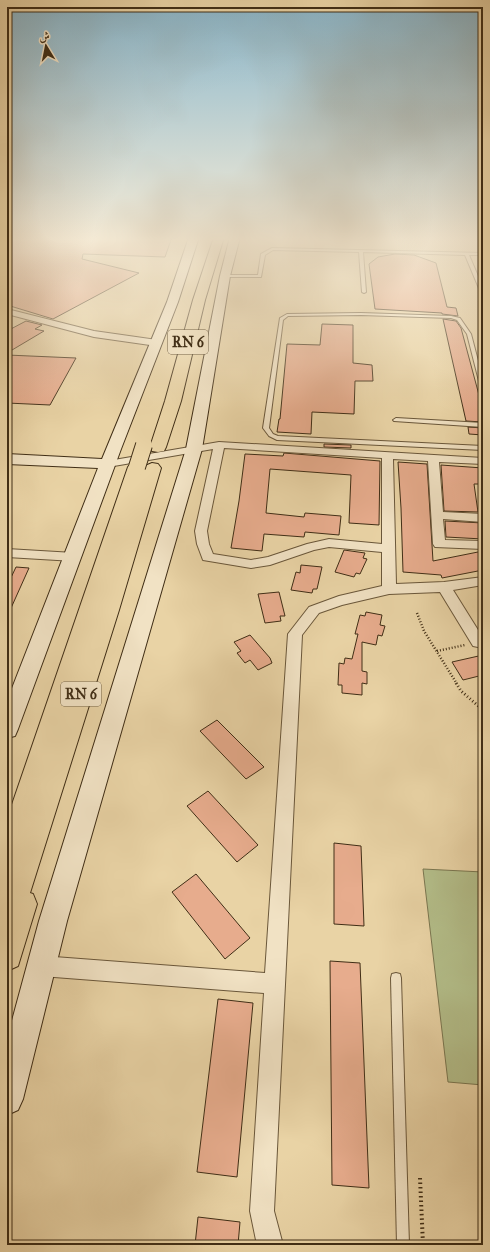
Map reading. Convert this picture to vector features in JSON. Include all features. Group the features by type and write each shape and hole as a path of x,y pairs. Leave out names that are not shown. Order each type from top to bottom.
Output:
{"main road":[{"name":"RN 6","path":"167,371 190,295"},
{"name":"RN 6","path":"7,919 59,732 148,452 173,401 201,295"},
{"name":"RN 6","path":"7,838 59,732"},
{"name":"RN 6","path":"7,861 59,732"},
{"name":"RN 6","path":"7,955 35,864 59,732"}],"street":[{"path":"7,730 129,409 157,343 174,295"},
{"path":"7,1099 53,921 194,448 222,295"},
{"path":"7,311 94,334 157,343"},
{"path":"219,445 201,531 203,544 208,557 251,564 270,561 311,547 329,543 388,549"},
{"path":"7,459 108,464 194,448 219,445 387,450 433,458 483,461"},
{"path":"387,450 389,590"},
{"path":"433,458 439,544 483,545"},
{"path":"437,515 483,518"},
{"path":"7,553 74,556"},
{"path":"270,1245 262,1212 295,634 314,610 339,601 389,590 444,587 483,581"},
{"path":"444,587 478,642"},
{"path":"41,966 275,984"}],"lane":[{"path":"483,389 469,334 459,320 451,317 361,314 297,314 283,316 281,319 266,428 268,432 277,438 387,450 483,448"},
{"path":"396,420 483,425"},
{"path":"396,978 403,1245"}],"path":[{"path":"417,613 424,631 461,691 483,710"},
{"path":"436,651 478,642"},
{"path":"420,1178 423,1245"}],"green space":[{"path":"423,869 483,872 483,1085 448,1082"}],"building":[{"path":"7,295 97,295 53,319 7,305"},
{"path":"373,295 444,295 447,307 456,308 458,316 442,313 375,309"},
{"path":"443,319 456,321 461,328 483,410 483,422 466,421"},
{"path":"26,321 42,325 35,329 44,331 7,353 7,331"},
{"path":"322,324 353,325 353,363 372,365 373,381 355,381 354,414 312,412 311,434 277,432 280,419 287,344 320,345"},
{"path":"7,355 76,358 50,405 7,403"},
{"path":"468,427 483,428 483,435 469,434"},
{"path":"324,444 351,445 351,448 324,447"},
{"path":"284,453 380,461 379,525 349,523 351,475 270,469 266,513 304,517 305,513 341,516 339,535 305,532 304,537 264,534 262,551 231,548 245,454 283,456"},
{"path":"398,462 427,464 433,561 483,551 483,570 442,578 441,575 403,572"},
{"path":"441,465 483,468 483,484 474,484 478,512 444,511"},
{"path":"445,521 483,523 483,539 446,537"},
{"path":"344,550 365,553 363,558 367,559 360,574 356,573 354,577 335,572"},
{"path":"301,565 322,567 317,589 313,589 312,593 291,590 296,572 300,573"},
{"path":"16,567 29,568 7,617 7,586"},
{"path":"279,592 285,616 280,616 281,621 265,623 258,594"},
{"path":"366,612 382,615 380,625 385,626 382,636 378,635 376,645 362,642 362,671 367,672 367,684 362,683 362,695 342,693 342,685 338,685 339,663 344,664 345,658 352,659 358,634 355,634 360,615 365,616"},
{"path":"250,635 270,658 272,663 258,670 250,660 245,663 237,653 241,651 234,642"},
{"path":"483,655 483,675 463,680 452,662"},
{"path":"217,720 264,767 246,779 200,731"},
{"path":"208,791 258,845 237,862 187,806"},
{"path":"334,843 361,846 364,926 334,924"},
{"path":"196,874 250,938 225,959 172,892"},
{"path":"330,961 360,963 369,1188 332,1185"},
{"path":"218,999 253,1003 237,1177 197,1172"},
{"path":"198,1217 240,1222 238,1245 195,1245"}]}
